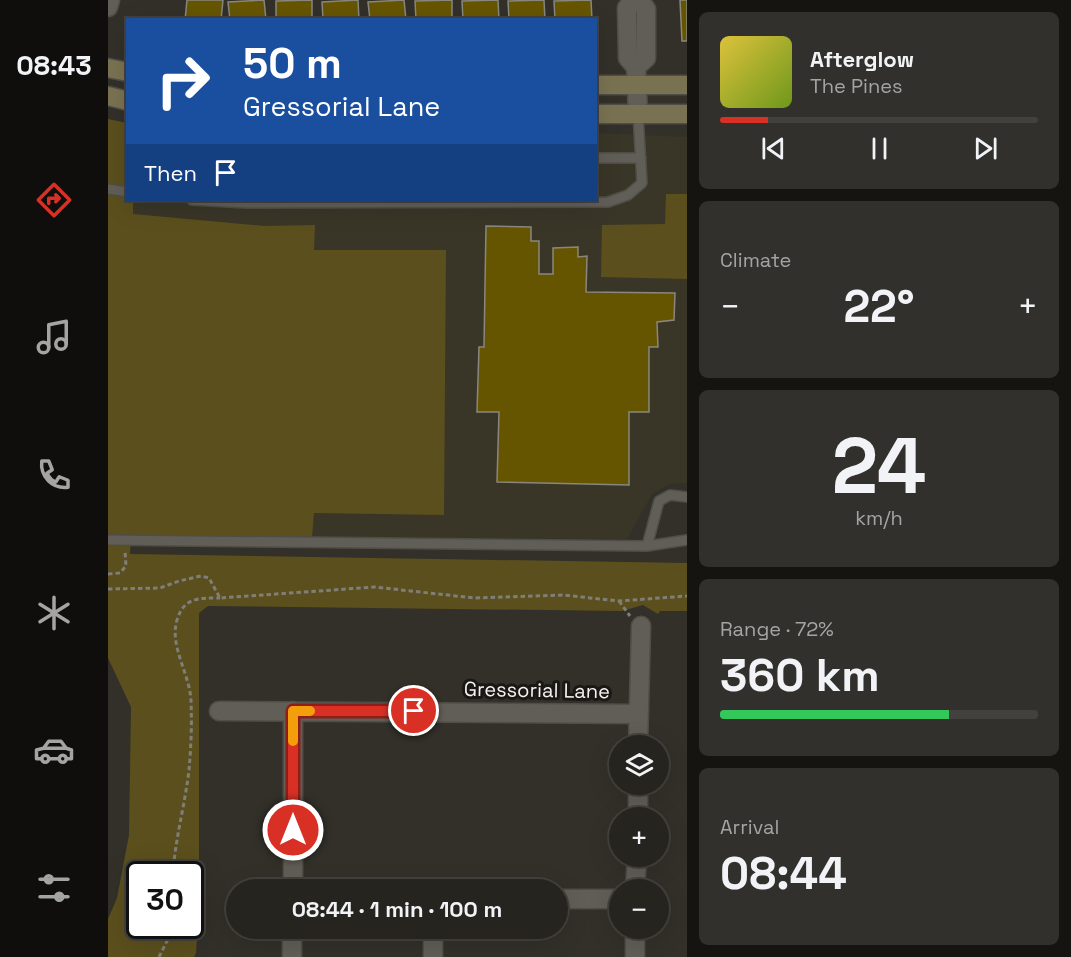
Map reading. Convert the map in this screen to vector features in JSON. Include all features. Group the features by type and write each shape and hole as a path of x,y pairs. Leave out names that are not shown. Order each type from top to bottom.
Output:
{"main road":[{"path":"108,68 126,72"},
{"path":"597,85 636,76 687,85"},
{"path":"108,96 126,100"},
{"path":"597,114 687,114"}],"street":[{"path":"108,7 110,0"},
{"path":"634,0 627,8 628,58 636,76 638,114"},
{"path":"636,76 646,58 646,9 639,0"},
{"path":"638,735 641,626"},
{"name":"Gressorial Lane","path":"219,711 639,714"},
{"path":"293,711 293,879"},
{"path":"568,899 609,899"},
{"path":"292,939 292,957"},
{"path":"433,939 433,957"},
{"path":"635,939 635,957"}],"lane":[{"path":"627,25 646,25"},
{"path":"597,201 608,201 628,195 638,189 642,183 638,114"},
{"path":"597,158 640,158"},
{"path":"108,189 126,192"},
{"path":"646,546 659,501 670,495 687,497"},
{"path":"108,540 646,546 687,540"}],"path":[{"path":"108,574 120,573 126,566 124,540"},
{"path":"108,589 160,588 201,576 209,578 220,598"},
{"path":"174,861 189,770 191,699 175,638 176,622 183,605 195,598 375,587 474,598 563,595 619,601 687,596"},
{"path":"159,957 168,939"}],"shaded area":[{"path":"108,119 126,123 126,201 133,201 133,214 265,226 315,225 314,250 446,250 444,515 314,513 312,537 131,537 130,554 687,563 687,611 660,611 658,614 643,605 622,611 208,606 199,613 199,861 126,861 126,939 197,939 194,957 108,957 108,919 117,898 129,835 131,707 108,658"},
{"path":"597,133 687,137 687,483 669,484 652,494 627,539 131,537 133,201 597,201"},
{"path":"666,194 687,194 687,279 601,277 602,225 665,224"}],"building":[{"path":"187,0 223,0 221,18 185,18"},
{"path":"264,0 266,18 230,18 228,2"},
{"path":"312,0 312,18 276,18 276,1"},
{"path":"358,0 359,18 323,18 322,2"},
{"path":"404,0 406,18 370,18 368,2"},
{"path":"452,0 452,18 416,18 415,1"},
{"path":"498,0 499,18 463,18 462,1"},
{"path":"544,0 545,18 509,18 508,1"},
{"path":"591,0 592,18 555,18 554,1"},
{"path":"680,0 687,0 687,41 682,41"},
{"path":"486,226 531,227 531,241 539,241 539,274 553,274 553,248 578,247 578,257 587,256 586,292 675,293 674,320 657,322 658,347 649,347 649,412 629,412 629,485 497,482 499,412 477,412 479,347 484,347"}],"slow traffic":[{"path":"293,741 293,711 310,711"}],"route":[{"path":"293,830 293,711 414,711"}]}
